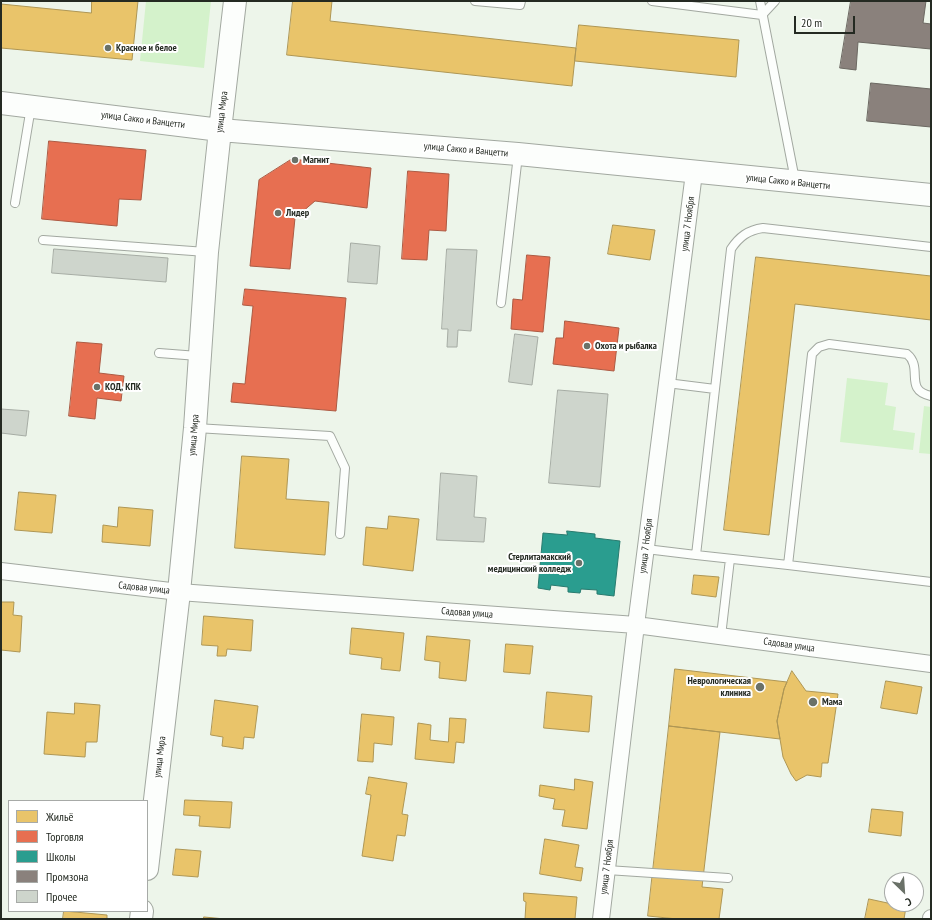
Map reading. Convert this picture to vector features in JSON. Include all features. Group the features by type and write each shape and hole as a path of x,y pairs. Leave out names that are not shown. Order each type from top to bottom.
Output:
{"street":[{"name":"улица Мира","path":"148,860 179,592 195,428 207,252 235,1"},
{"name":"улица Сакко и Ванцетти","path":"1,103 220,130 518,154 694,173 931,195"},
{"name":"улица 7 Ноября","path":"601,919 636,625 694,173"},
{"name":"Садовая улица","path":"1,571 179,592 636,625 931,664"}],"lane":[{"path":"475,1 520,5 522,1"},
{"path":"652,1 762,14"},
{"path":"760,1 796,183"},
{"path":"762,14 774,1"},
{"path":"15,203 31,106"},
{"path":"501,303 518,154"},
{"path":"696,555 731,249 736,242 746,233 754,229 771,228 931,247"},
{"path":"43,240 207,252"},
{"path":"788,566 812,354 815,350 823,345 829,344 907,354 915,366 915,386 922,393 931,396"},
{"path":"159,353 200,356"},
{"path":"667,383 715,389"},
{"path":"195,428 330,436 345,468 340,534"},
{"path":"646,549 931,582"},
{"path":"721,636 730,559"},
{"path":"607,870 728,878"}],"green space":[{"path":"146,1 211,1 204,68 140,61"},
{"path":"847,378 888,383 885,405 896,407 893,430 915,433 913,450 840,442"},
{"path":"924,406 931,407 931,454 919,453"}],"building: Жильё":[{"path":"92,1 138,1 132,60 1,48 1,4 91,13"},
{"path":"293,1 332,1 330,21 576,48 572,86 287,55"},
{"path":"579,25 739,40 736,77 575,61"},
{"path":"613,225 655,230 650,260 608,254"},
{"path":"756,257 931,276 931,320 795,304 769,535 724,530"},
{"path":"242,456 289,459 286,499 329,502 325,555 235,548"},
{"path":"19,492 56,495 52,533 15,530"},
{"path":"119,507 153,510 150,546 102,542 103,525 117,527"},
{"path":"389,516 419,519 413,571 363,565 366,527 387,529"},
{"path":"694,575 719,577 716,597 692,594"},
{"path":"1,602 14,602 13,615 22,616 20,652 1,650"},
{"path":"204,616 253,620 251,651 227,649 226,656 217,656 218,646 202,645"},
{"path":"352,628 404,633 400,671 381,669 382,658 350,654"},
{"path":"427,636 470,640 466,681 439,678 440,662 425,660"},
{"path":"506,644 533,646 530,674 504,672"},
{"path":"675,669 787,682 777,721 780,739 669,726"},
{"path":"792,671 806,691 838,694 828,763 822,763 821,777 807,775 796,781 783,757 777,721 784,689"},
{"path":"886,681 922,687 917,714 881,708"},
{"path":"547,692 592,696 589,732 544,728"},
{"path":"215,700 258,706 254,738 244,737 243,749 222,746 223,737 211,735"},
{"path":"75,703 100,705 97,742 86,742 85,757 44,754 47,712 74,714"},
{"path":"362,714 394,717 392,745 374,743 373,762 358,761"},
{"path":"450,718 466,719 464,743 456,742 454,763 415,759 418,723 431,725 430,740 448,742"},
{"path":"669,726 720,732 702,887 723,889 719,919 677,919 648,916"},
{"path":"369,777 407,783 402,814 408,815 405,836 397,835 393,861 362,856 371,795 366,794"},
{"path":"575,779 593,782 587,829 562,826 565,810 553,809 555,799 539,796 540,785 574,790"},
{"path":"185,800 232,802 230,828 199,826 200,816 184,815"},
{"path":"872,809 903,812 901,836 869,832"},
{"path":"545,839 579,845 575,867 583,868 581,881 540,874"},
{"path":"176,849 201,851 198,877 173,875"},
{"path":"524,893 577,897 575,919 525,919 526,902 524,901"},
{"path":"869,899 884,902 884,912 905,912 904,919 865,919"},
{"path":"64,912 107,915 107,919 63,919"},
{"path":"204,917 225,919 204,919"}],"building: Торговля":[{"path":"49,141 146,150 141,200 119,199 117,226 42,219"},
{"name":"Лидер","path":"292,159 371,168 367,208 315,201 295,218 290,269 250,266 259,180"},
{"path":"408,171 449,174 446,231 429,230 427,260 402,259"},
{"path":"527,255 550,257 543,332 511,329 513,299 522,300"},
{"path":"245,289 346,298 336,411 231,402 233,383 245,384 253,306 243,305"},
{"path":"565,321 619,328 614,371 553,364 556,338 563,338"},
{"name":"КОД, КПК","path":"77,342 102,344 99,373 124,376 121,401 97,398 95,419 69,416"}],"building: Школы":[{"name":"Стерлитамакский медицинский колледж","path":"567,531 595,534 595,538 620,541 614,596 597,594 597,590 581,589 580,593 568,592 568,587 551,585 550,590 538,588 543,533 567,535"}],"building: Промзона":[{"path":"851,1 926,1 923,23 931,24 931,49 858,42 856,70 840,68"},
{"path":"871,83 931,89 931,127 867,121"}],"building: Прочее":[{"path":"351,243 380,246 377,284 348,282"},
{"path":"54,249 168,258 166,282 52,273"},
{"path":"447,249 477,250 471,331 458,330 457,347 447,347 448,329 442,329"},
{"path":"515,334 538,337 532,385 509,382"},
{"path":"558,390 608,394 600,487 549,483"},
{"path":"1,409 29,411 26,436 1,433"},
{"path":"441,473 477,476 474,517 486,518 484,542 437,540"}],"place":[{"name":"Красное и белое","path":"108,48"},
{"name":"Магнит","path":"295,160"},
{"name":"Лидер","path":"278,213"},
{"name":"Охота и рыбалка","path":"587,346"},
{"name":"КОД, КПК","path":"97,387"},
{"name":"Стерлитамакский медицинский колледж","path":"579,563"},
{"name":"Неврологическая клиника","path":"760,687"},
{"name":"Мама","path":"813,702"}]}
